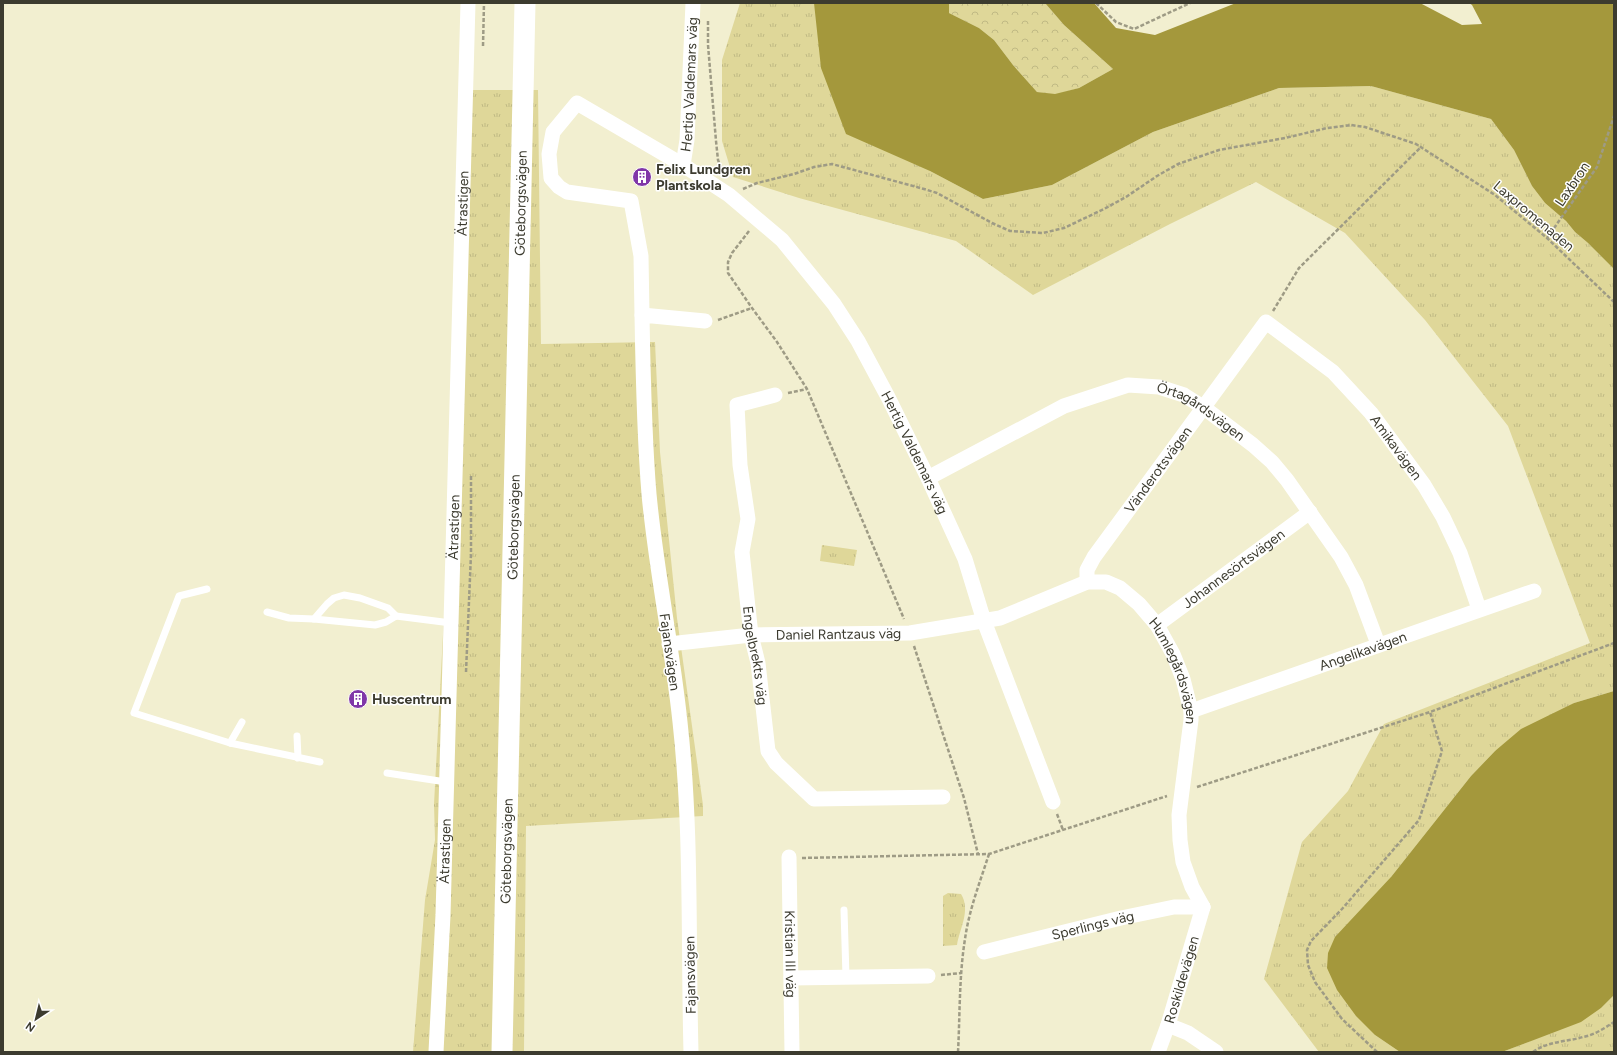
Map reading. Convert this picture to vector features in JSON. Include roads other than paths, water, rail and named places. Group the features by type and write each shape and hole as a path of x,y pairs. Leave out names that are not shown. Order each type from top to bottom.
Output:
{"main road":[{"name":"Göteborgsvägen","path":"502,1052 525,3"}],"street":[{"name":"Ätrastigen","path":"436,1052 443,915 468,3"},
{"name":"Hertig Valdemars väg","path":"683,165 686,140 693,3"},
{"name":"Hertig Valdemars väg","path":"577,103 683,165 729,195 782,240 834,304 858,341 928,478 965,559 984,621 1053,802"},
{"name":"Fajansvägen","path":"577,103 553,132 549,154 551,178 559,187 567,192 631,201 641,256 643,414 649,494 680,722 684,779 688,847 691,1052"},
{"path":"642,316 705,321"},
{"name":"Vänderotsvägen","path":"1087,582 1087,570 1094,557 1266,322"},
{"name":"Amikavägen","path":"1266,322 1333,372 1371,413 1424,485 1443,517 1460,553 1479,609"},
{"name":"Örtagårdsvägen","path":"928,478 1064,406 1128,385 1159,387 1184,396 1203,407 1253,444 1288,480 1341,557 1356,585 1378,644"},
{"name":"Engelbrekts väg","path":"775,395 737,405 740,465 748,519 742,552 751,636 758,663 768,751 776,763 814,799 943,797"},
{"name":"Johannesörtsvägen","path":"1157,625 1310,512"},
{"name":"Humlegårdsvägen","path":"984,621 1000,618 1087,582 1106,582 1120,588 1139,604 1157,625 1173,654 1183,679 1191,711 1183,791 1179,815 1180,840 1183,862 1192,888 1203,907"},
{"name":"Angelikavägen","path":"1191,711 1378,644 1534,591"},
{"name":"Daniel Rantzaus väg","path":"669,644 751,636 910,633 984,621"},
{"name":"Kristian III väg","path":"789,857 792,1052"},
{"name":"Sperlings väg","path":"984,952 1159,910 1174,907 1203,907"},
{"name":"Roskildevägen","path":"1158,1052 1168,1025 1203,907"},
{"path":"791,978 928,976"},
{"path":"1168,1025 1188,1032 1216,1052"}],"lane":[{"path":"206,589 179,596 134,713 230,743 320,762"},
{"path":"314,619 327,604 344,595 360,598 388,608 396,616 451,623"},
{"path":"267,612 289,618 375,625 386,622 396,616"},
{"path":"230,743 242,722"},
{"path":"297,736 298,758"},
{"path":"388,774 446,782"},
{"path":"844,910 846,977"}],"place":[{"name":"Felix Lundgren Plantskola","path":"642,177"},
{"name":"Huscentrum","path":"358,699"}]}
